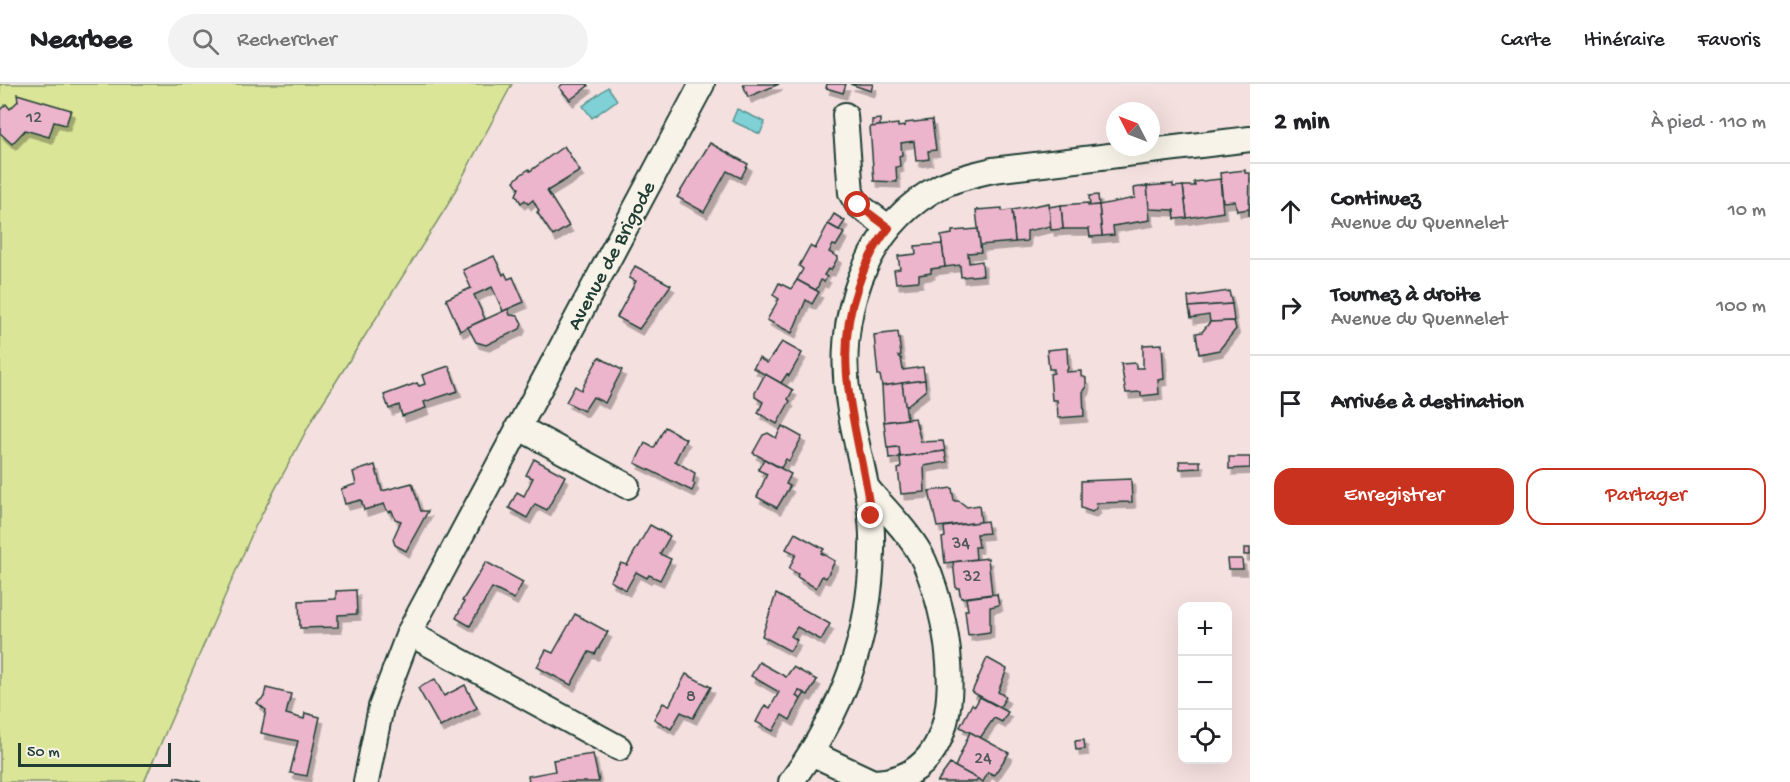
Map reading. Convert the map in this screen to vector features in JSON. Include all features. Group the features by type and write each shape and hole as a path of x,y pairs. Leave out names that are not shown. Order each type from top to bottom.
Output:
{"street":[{"name":"Avenue de Brigode","path":"366,782 381,707 409,633 702,84"},
{"path":"845,115 851,193 858,205 889,228"},
{"path":"791,782 811,753 842,699 863,632 871,590 873,549 868,489 849,406 845,336 862,272 889,228 922,198 942,185 964,177 993,170 1250,139"},
{"path":"518,427 627,486"},
{"path":"811,753 873,782 886,782 912,772 935,749 942,731 949,691 950,665 944,627 923,559 868,489"},
{"path":"409,633 619,748"}],"green space":[{"path":"0,84 512,84 447,206 313,418 255,527 144,782 0,782"}],"water":[{"path":"608,87 617,100 592,118 583,106"},
{"path":"737,109 765,122 760,134 732,121"}],"building":[{"path":"563,84 587,84 588,86 570,100 559,87"},
{"path":"743,84 779,84 748,97"},
{"path":"827,84 846,84 843,93 826,88"},
{"path":"850,84 873,84 871,91"},
{"path":"17,94 71,110 66,125 54,122 49,137 25,130 12,144 0,133 0,110 6,104 10,109 18,101"},
{"path":"880,119 880,126 872,127 872,120"},
{"path":"932,120 936,150 928,151 929,159 916,161 914,141 901,143 900,166 896,167 897,182 874,181 870,127 898,124 898,127 905,126 905,123"},
{"path":"710,143 748,164 741,178 727,171 704,212 677,197"},
{"path":"564,146 580,171 547,191 569,226 553,236 537,212 539,211 533,200 528,204 525,200 521,203 516,195 519,188 514,181"},
{"path":"1245,170 1245,173 1250,173 1249,217 1249,209 1237,211 1235,201 1223,202 1220,173"},
{"path":"1220,179 1223,212 1187,218 1183,186 1195,186 1194,182"},
{"path":"1173,184 1173,187 1183,186 1187,218 1175,219 1174,210 1149,209 1147,186"},
{"path":"1147,186 1150,220 1113,226 1114,235 1102,236 1099,205 1135,198 1134,188"},
{"path":"1098,195 1099,205 1090,206 1089,196"},
{"path":"1049,203 1051,226 1027,231 1027,241 1015,242 1012,210"},
{"path":"1088,203 1088,206 1099,205 1102,236 1090,237 1089,229 1063,229 1061,205"},
{"path":"1061,205 1063,229 1051,230 1049,207"},
{"path":"1002,208 1002,211 1012,210 1015,242 980,245 976,210"},
{"path":"834,214 845,221 839,230 828,224"},
{"path":"828,224 844,233 829,252 838,257 831,270 828,269 824,275 827,277 824,282 821,280 816,290 797,280 803,269 799,266 810,246 815,249"},
{"path":"978,229 981,252 968,253 969,263 982,261 983,275 961,277 960,265 945,267 941,236 952,234 952,231"},
{"path":"942,244 945,267 931,269 931,273 919,275 919,281 896,283 894,270 900,269 898,256 916,254 915,246"},
{"path":"494,256 503,275 505,273 508,279 513,277 524,302 503,311 492,287 474,295 485,319 460,331 446,299 471,288 463,270"},
{"path":"635,266 671,285 639,329 617,317 636,281 629,278"},
{"path":"797,280 819,292 812,304 806,300 792,333 767,320 779,299 773,295 779,283 791,289"},
{"path":"1229,291 1232,304 1189,307 1188,297"},
{"path":"1232,304 1234,321 1210,322 1209,315 1191,318 1189,307"},
{"path":"508,309 510,315 518,316 522,324 520,329 486,345 476,342 468,327"},
{"path":"1234,321 1236,329 1219,350 1199,354 1196,333 1202,332 1210,322"},
{"path":"898,332 901,355 898,356 901,358 903,370 923,367 925,380 882,386 880,375 878,375 874,335"},
{"path":"782,342 802,353 789,376 787,374 781,383 753,368 759,358 767,363"},
{"path":"1162,344 1164,379 1158,380 1159,394 1141,396 1141,392 1126,393 1121,364 1136,363 1136,368 1143,368 1143,345"},
{"path":"1067,348 1068,368 1066,372 1081,371 1081,376 1086,378 1086,388 1083,392 1084,416 1058,418 1057,400 1052,400 1050,374 1054,373 1054,369 1049,369 1047,350"},
{"path":"599,357 622,370 605,403 593,397 584,411 566,402 575,386 581,390"},
{"path":"449,366 458,391 424,402 426,408 402,416 399,405 389,409 384,395 417,383 419,386 425,384 422,375"},
{"path":"765,374 793,390 788,399 790,401 777,424 758,413 763,402 755,397 755,393"},
{"path":"925,380 926,390 905,407 902,383"},
{"path":"902,383 907,419 884,422 882,386"},
{"path":"915,418 921,442 943,441 945,451 900,457 899,447 887,448 884,422"},
{"path":"782,426 802,437 789,461 786,459 781,468 753,453 763,435 768,433 776,438"},
{"path":"665,427 686,439 675,461 695,473 693,482 695,484 692,491 635,463 645,443 654,448"},
{"path":"899,447 900,457 889,459 888,448"},
{"path":"945,451 947,462 924,466 925,492 901,494 898,469 901,468 900,457"},
{"path":"1229,457 1250,457 1250,468 1229,469"},
{"path":"534,459 565,476 547,510 535,504 527,518 509,508 517,492 524,496 533,478 526,475"},
{"path":"764,459 791,474 786,484 790,486 777,508 757,497 767,474 758,470"},
{"path":"1179,461 1200,461 1200,468 1180,469"},
{"path":"375,465 382,491 412,483 421,511 428,511 406,551 395,545 393,539 401,521 395,519 392,511 388,512 384,504 364,510 361,500 345,504 341,489 356,484 353,472"},
{"path":"1131,479 1132,502 1096,503 1097,508 1092,512 1081,508 1081,481"},
{"path":"952,488 954,501 959,501 967,507 979,505 981,522 937,527 929,491"},
{"path":"987,521 989,533 977,534 979,547 975,547 976,559 945,563 942,538 945,537 944,527"},
{"path":"650,525 670,536 660,554 671,559 660,580 649,575 647,578 636,572 626,590 610,581 621,563 627,565"},
{"path":"795,533 824,549 821,553 835,561 826,578 822,576 816,588 797,577 798,574 789,569 796,554 786,549"},
{"path":"1244,548 1250,548 1250,555 1244,555"},
{"path":"988,558 992,594 961,598 959,588 956,588 953,562"},
{"path":"1227,559 1242,559 1243,569 1228,569"},
{"path":"486,562 523,582 514,599 492,588 470,626 456,618 464,602 462,601"},
{"path":"356,590 357,614 338,615 338,627 300,628 299,601 336,599 336,591"},
{"path":"776,594 830,624 821,640 797,627 791,636 797,640 790,651 762,636"},
{"path":"997,594 999,605 990,607 990,632 968,635 966,598"},
{"path":"575,614 608,632 595,654 589,652 571,685 537,667 546,650 553,653"},
{"path":"987,658 1007,669 998,692 1006,697 1000,707 972,692"},
{"path":"759,662 786,677 793,667 817,680 808,695 799,691 796,696 801,699 790,720 782,715 773,731 756,722 765,705 770,708 779,692 751,676"},
{"path":"686,674 711,687 693,718 681,712 671,729 654,719 663,703 669,706"},
{"path":"435,679 444,696 465,685 477,708 440,727 418,688"},
{"path":"266,688 291,694 286,714 304,719 305,713 320,717 307,776 290,773 298,741 261,733 266,710 257,703 264,697"},
{"path":"799,691 805,693 801,699 796,696"},
{"path":"980,697 1008,712 1002,722 994,718 980,738 960,727 972,704 975,706"},
{"path":"970,732 1009,753 994,775 988,772 983,782 955,767"},
{"path":"1084,740 1085,749 1076,750 1075,741"},
{"path":"593,754 599,782 529,782 528,776 555,771 553,760"},
{"path":"950,764 978,779 976,782 937,782"},
{"path":"175,777 201,782 173,782"}],"route":[{"path":"858,205 889,228 862,272 849,313 845,336 844,358 849,406 868,489 871,516"}]}
